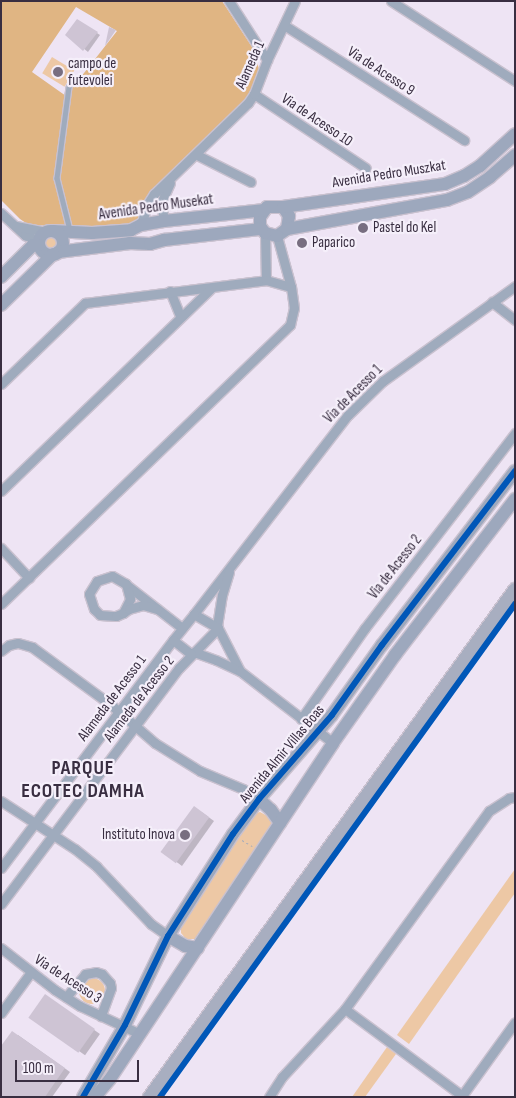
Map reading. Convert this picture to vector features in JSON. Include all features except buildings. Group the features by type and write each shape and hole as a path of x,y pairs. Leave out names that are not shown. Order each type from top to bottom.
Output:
{"highway":[{"path":"150,1097 515,590"},
{"path":"160,1097 515,604"}],"street":[{"path":"229,1 266,60"},
{"name":"Alameda 1","path":"142,219 154,194 197,155 254,94 266,60 295,1"},
{"path":"391,1 515,81"},
{"name":"Via de Acesso 9","path":"284,25 464,140"},
{"name":"Via de Acesso 10","path":"254,94 366,168"},
{"name":"Avenida Pedro Muszkat","path":"283,207 444,184 464,176 480,166 515,134"},
{"path":"197,155 251,182"},
{"path":"273,232 447,200 468,192 490,177 515,155"},
{"name":"Alameda 1","path":"163,215 162,198 175,174"},
{"path":"1,604 290,325 294,308 291,286 273,232 260,217 264,210 272,206 283,207 289,220 273,232 266,280"},
{"name":"Avenida Pedro Musekat","path":"44,237 70,231 92,233 131,230 142,219 163,215 264,210"},
{"path":"1,213 15,226 44,237"},
{"path":"142,219 143,240 150,244"},
{"name":"Avenida Pedro Musekat","path":"56,253 130,243 150,244 164,240 273,232"},
{"path":"1,277 33,245 44,237 58,234 62,240 56,253 1,304"},
{"path":"44,237 46,254 56,253"},
{"path":"1,384 85,303 266,280 291,286"},
{"name":"Via de Acesso 1","path":"241,553 348,415 383,381 515,286"},
{"path":"1,491 211,288"},
{"path":"170,291 180,316"},
{"path":"492,302 515,320"},
{"name":"Via de Acesso 2","path":"301,718 365,628 515,434"},
{"name":"Avenida Almir Villas Boas","path":"84,1097 125,1025 168,936 233,834 259,799 318,732 515,471"},
{"name":"Avenida Almir Villas Boas","path":"95,1097 110,1079 333,743 395,655 515,499"},
{"path":"1,548 29,578"},
{"path":"218,627 226,580 241,553"},
{"name":"Alameda de Acesso 1","path":"1,868 241,553"},
{"path":"157,608 143,605 116,616 100,614 94,609 90,594 97,580 112,576 126,584 157,608 182,628"},
{"path":"123,612 130,599 126,584"},
{"path":"194,614 218,627 240,671"},
{"name":"Alameda de Acesso 2","path":"1,904 135,726 192,654 218,627"},
{"path":"173,640 192,654 216,660 240,671 333,743"},
{"path":"1,651 13,643 28,644 119,712 155,743 200,771 243,789 259,799 271,810 280,823"},
{"path":"269,1097 282,1077 345,1009 489,811 515,797"},
{"path":"1,801 97,868 136,910 168,936 185,946 198,948"},
{"name":"Via de Acesso 3","path":"1,948 66,997 140,1034"},
{"path":"1,1013 31,972"},
{"path":"66,997 84,974 96,972 102,974 110,982 111,988 101,1016"},
{"path":"345,1009 462,1096 515,1022"}],"lane":[{"path":"69,87 57,178 70,231"}],"path":[{"path":"233,834 261,852"}],"shaded area":[{"path":"1,1 222,1 252,47 260,72 256,83 243,103 156,189 139,223 132,226 95,227 29,225 20,219 1,200","holes":["76,7 117,31 66,96 32,72"]},
{"name":"campo de futevolei","path":"52,57 74,70 65,87 42,73"},
{"path":"51,234 57,236 59,242 57,248 51,250 45,248 43,242 45,236"},
{"path":"260,812 271,818 271,826 198,939 186,939 181,933 181,925 234,843 256,813"},
{"path":"515,869 515,893 409,1044 397,1035"},
{"path":"92,978 101,982 105,991 101,1000 92,1004 83,1000 79,991 83,982"},
{"path":"387,1047 396,1054 365,1097 352,1097"}],"cycle path":[{"path":"83,1097 125,1025 168,936 233,834 259,799 332,715 382,645 515,471"},
{"path":"160,1097 515,604"}],"place":[{"name":"campo de futevolei","path":"58,72"},
{"name":"Pastel do Kel","path":"363,228"},
{"name":"Paparico","path":"302,243"},
{"name":"Instituto Inova","path":"185,835"}],"district":[{"name":"PARQUE ECOTEC DAMHA","path":"83,780"}]}
